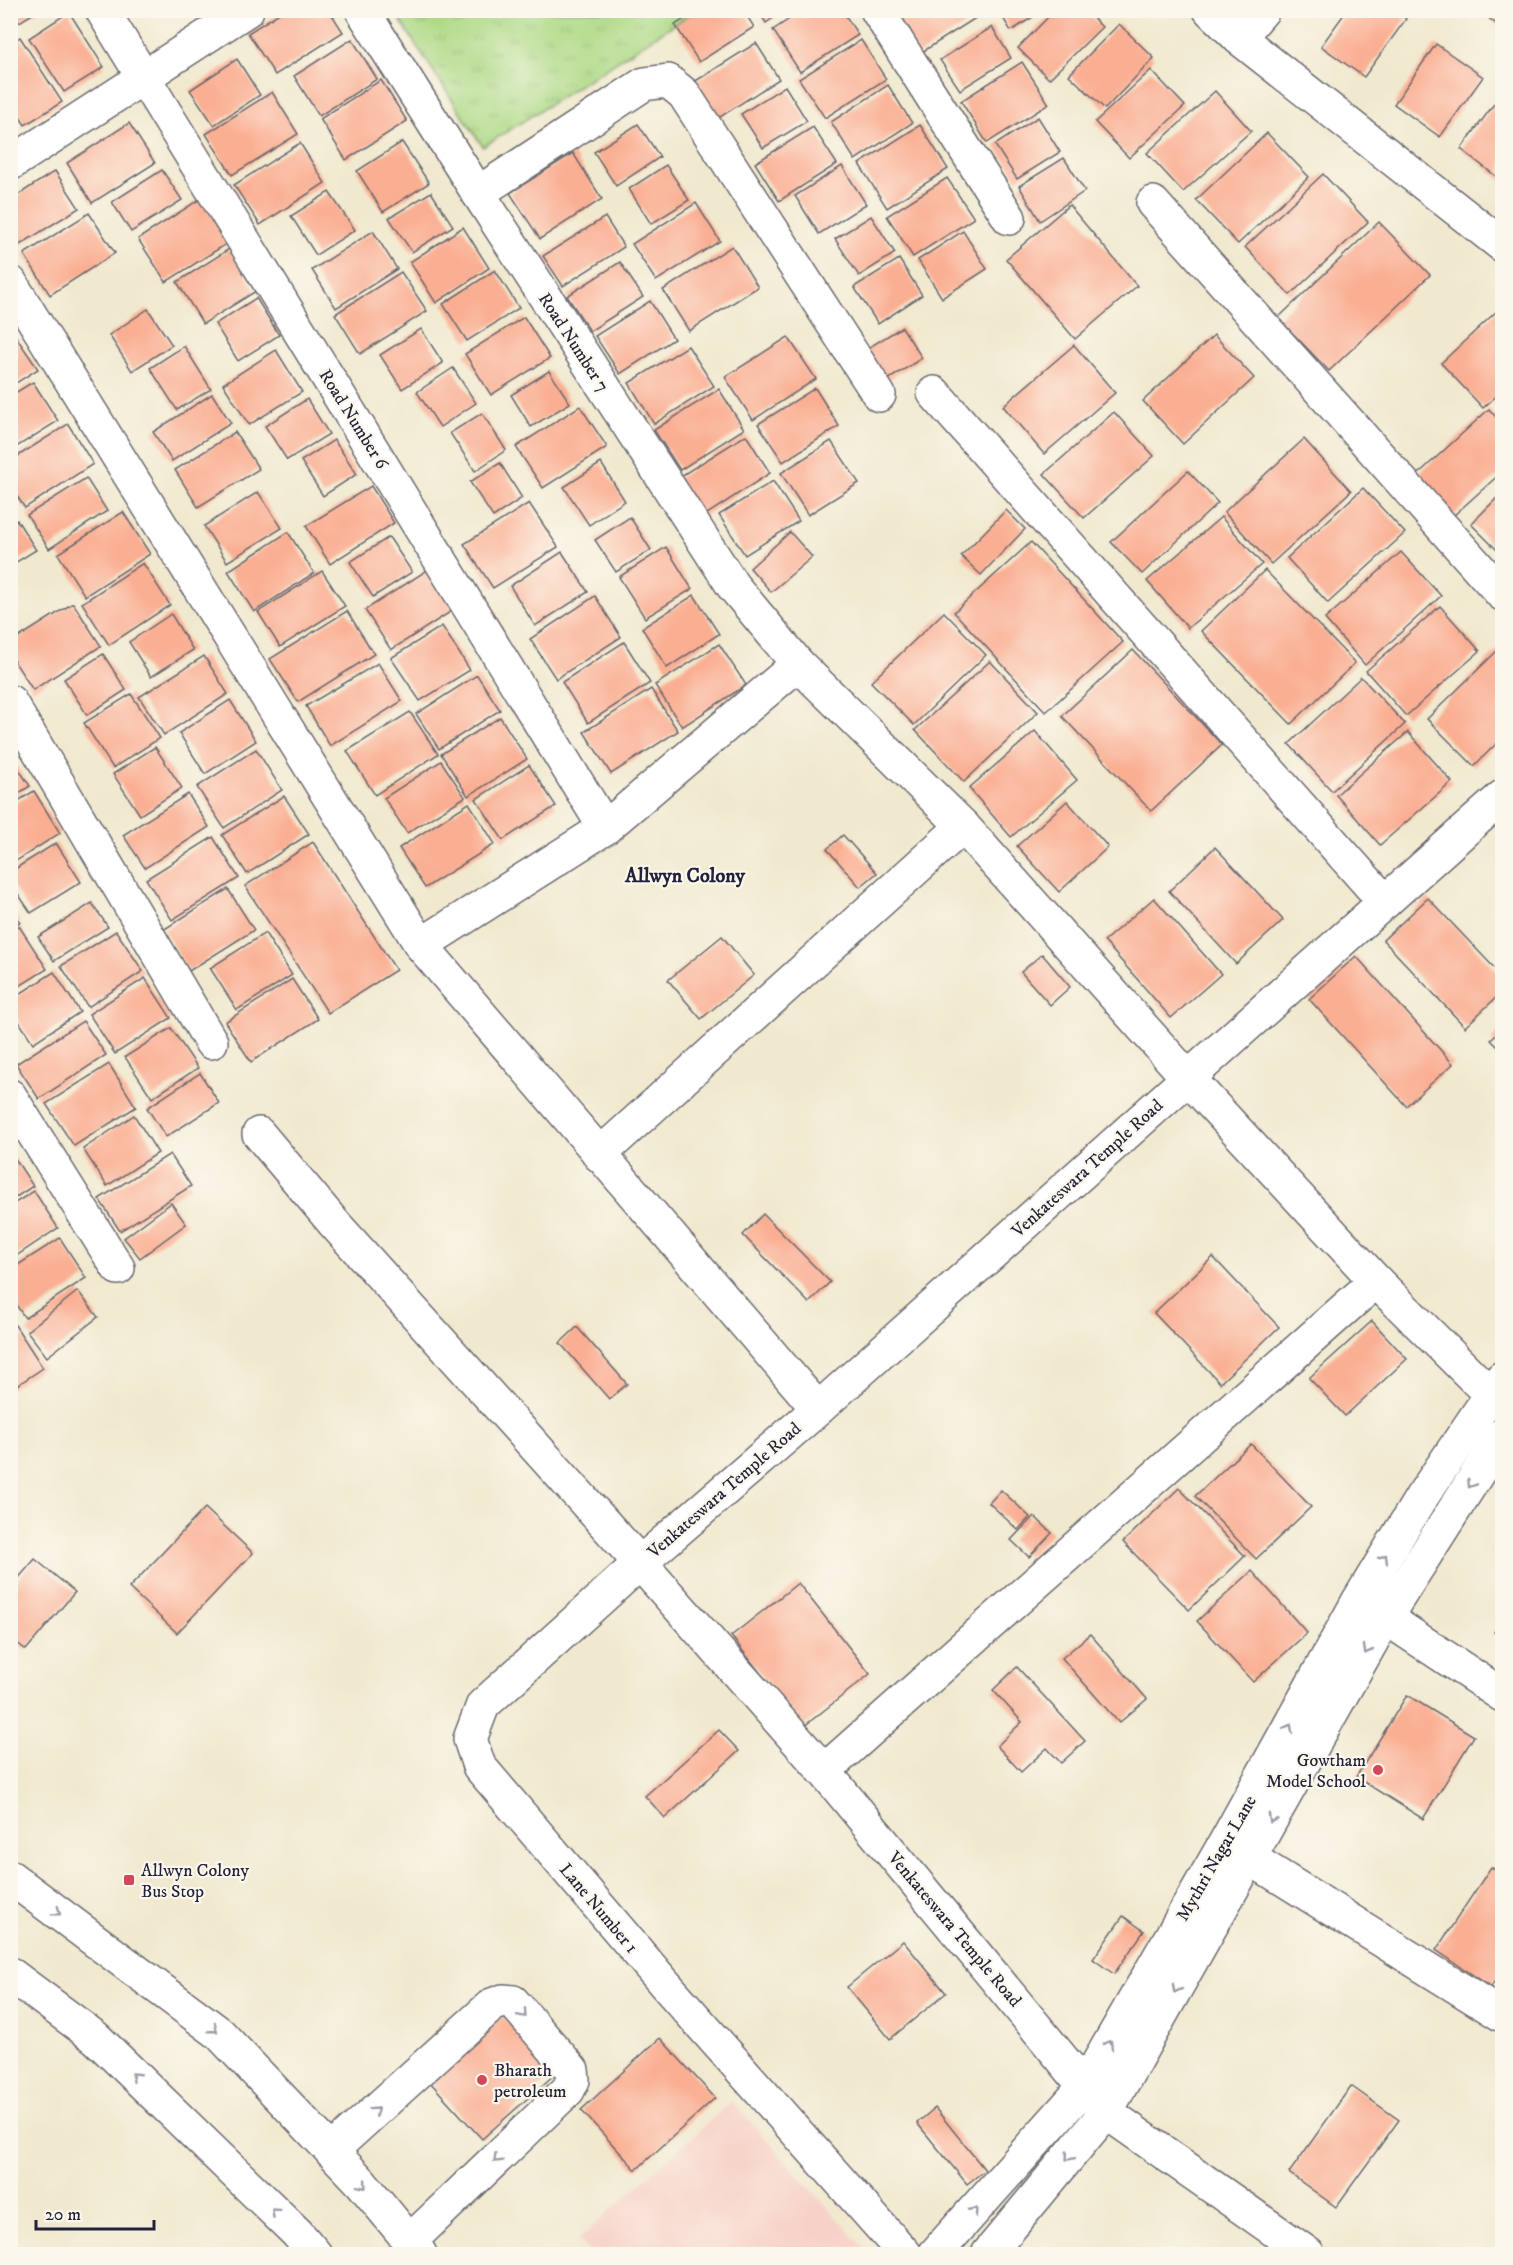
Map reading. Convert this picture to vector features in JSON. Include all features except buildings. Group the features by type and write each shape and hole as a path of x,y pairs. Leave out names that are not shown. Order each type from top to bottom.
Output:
{"main road":[{"name":"Road Number 6","path":"102,10 605,828"},
{"path":"10,164 247,10"},
{"name":"Road Number 7","path":"362,10 478,194 733,586 798,664 963,826 1188,1078 1376,1281 1497,1386"},
{"path":"878,10 1009,218"},
{"path":"1210,10 1239,38 1503,245"},
{"path":"1239,38 1263,10"},
{"path":"478,194 644,84 668,81 684,94 879,395"},
{"path":"1153,203 1503,594"},
{"path":"10,282 421,945 818,1409"},
{"path":"934,393 1384,902"},
{"path":"421,945 605,828 798,664"},
{"path":"10,702 211,1042"},
{"name":"Venkateswara Temple Road","path":"1308,2254 1106,2112 824,1771 640,1563 818,1409 1503,797"},
{"path":"599,1155 963,826"},
{"path":"10,1096 118,1268"},
{"path":"259,1134 333,1222 640,1563"},
{"path":"824,1771 1376,1281"},
{"name":"Mythri Nagar Lane","path":"988,2254 1106,2112 1238,1851 1372,1609 1421,1498 1497,1386"},
{"name":"Mythri Nagar Lane","path":"1372,1609 1503,1435"},
{"name":"Lane Number 1","path":"640,1563 483,1705 470,1739 479,1766 664,1984 905,2254"},
{"path":"1372,1609 1503,1695"},
{"path":"1238,1851 1503,2015"},
{"name":"Mythri Nagar Lane","path":"935,2254 1085,2086 1238,1851"},
{"path":"10,1877 219,2033 331,2151 361,2182 414,2248 568,2090 573,2080 572,2070 513,2002 503,2001 492,2005 331,2151"},
{"path":"10,1974 96,2038 297,2233 315,2254"}],"shaded area":[{"path":"732,2101 869,2254 591,2254 578,2240"}],"green space":[{"path":"394,11 695,11 483,147"}],"place":[{"name":"Gowtham Model School","path":"1378,1770"},
{"name":"Allwyn Colony Bus Stop","path":"129,1880"},
{"name":"Bharath petroleum","path":"482,2080"}],"district":[{"name":"Allwyn Colony","path":"685,875"}]}
